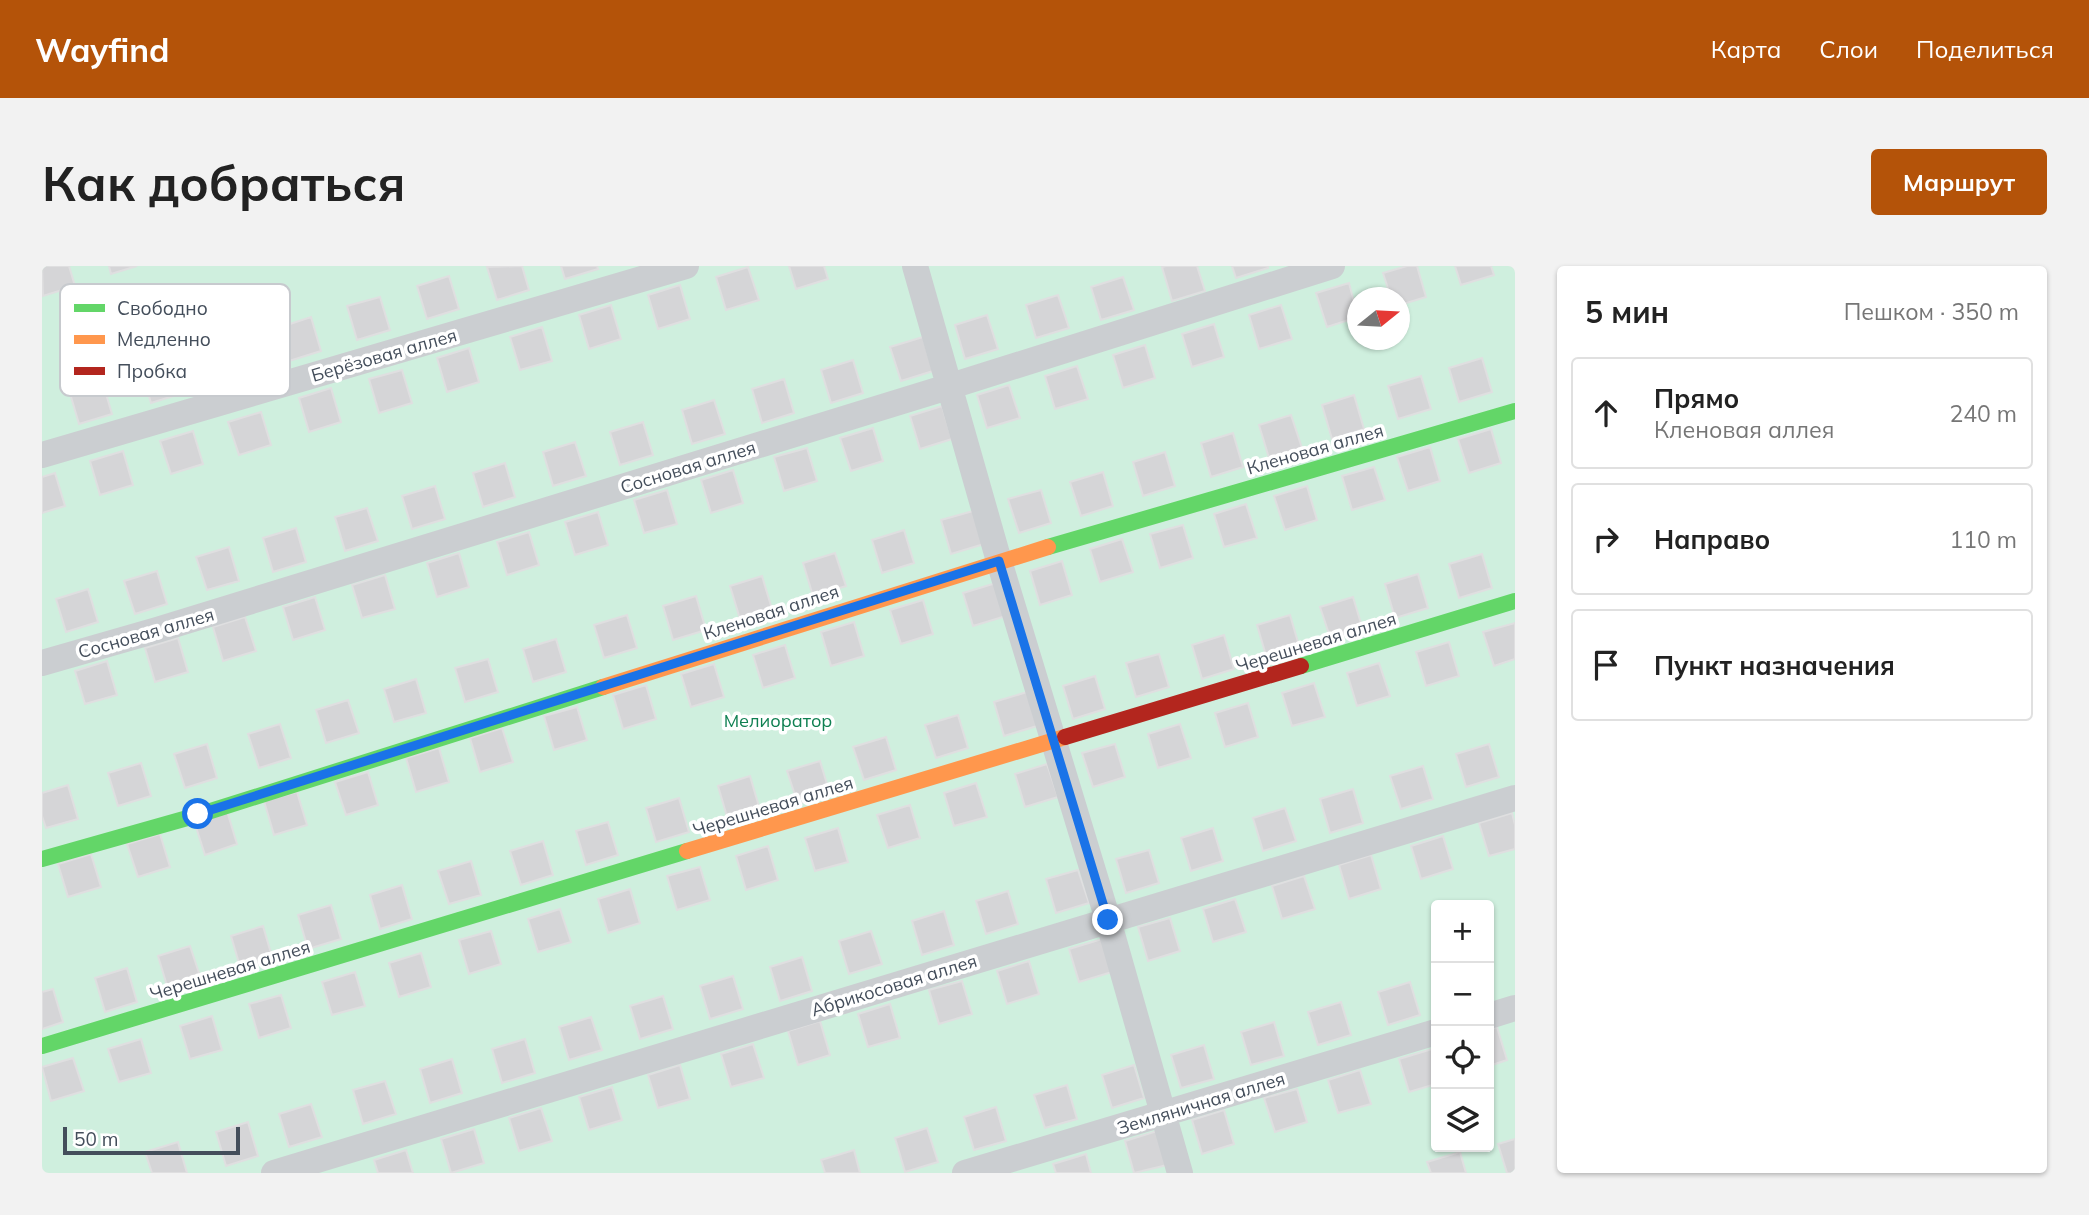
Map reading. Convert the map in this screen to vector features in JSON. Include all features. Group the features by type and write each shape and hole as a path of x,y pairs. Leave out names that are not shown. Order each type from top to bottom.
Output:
{"street":[{"name":"Берёзовая аллея","path":"290,382 686,266"},
{"path":"915,266 999,561 1108,920 1180,1173"},
{"name":"Сосновая аллея","path":"42,663 951,386 1332,266"},
{"name":"Берёзовая аллея","path":"42,455 243,396"},
{"name":"Кленовая аллея","path":"42,859 211,810 999,561 1515,411"},
{"name":"Черешневая аллея","path":"42,1046 1515,601"},
{"name":"Абрикосовая аллея","path":"274,1173 1515,797"},
{"path":"1494,1014 1515,1008"},
{"name":"Земляничная аллея","path":"965,1173 1431,1034"}],"green space":[{"name":"Мелиоратор","path":"42,266 1515,266 1515,1173 42,1173"}],"building":[{"path":"42,266 69,266 74,284 60,284 60,291 43,296"},
{"path":"109,266 137,266 111,274"},
{"path":"522,266 529,290 497,300 487,267"},
{"path":"561,266 597,266 598,269 565,279"},
{"path":"789,266 824,266 828,279 796,289"},
{"path":"1197,266 1205,291 1172,301 1162,267"},
{"path":"1232,266 1268,266 1268,268 1236,278"},
{"path":"1417,266 1426,297 1410,302 1410,287 1387,287 1383,273"},
{"path":"1455,266 1491,266 1494,275 1461,285"},
{"path":"748,267 759,300 726,310 716,277"},
{"path":"449,276 459,309 427,319 417,286"},
{"path":"1123,277 1134,310 1101,320 1091,287"},
{"path":"1349,283 1347,321 1327,327 1316,293"},
{"path":"680,285 690,319 658,329 648,295"},
{"path":"1058,295 1069,328 1036,338 1026,305"},
{"path":"380,297 390,330 357,340 347,306"},
{"path":"611,305 621,339 589,349 579,315"},
{"path":"1281,305 1292,339 1259,349 1249,315"},
{"path":"987,315 998,349 965,359 955,325"},
{"path":"311,317 321,351 290,361 290,324"},
{"path":"1214,324 1224,357 1192,367 1182,334"},
{"path":"542,327 552,361 520,370 510,337"},
{"path":"923,337 933,371 901,381 890,347"},
{"path":"1145,345 1155,378 1123,388 1113,355"},
{"path":"469,348 479,382 447,392 437,358"},
{"path":"1482,358 1492,392 1459,402 1449,368"},
{"path":"853,360 863,393 831,403 821,370"},
{"path":"1077,366 1088,399 1055,409 1045,376"},
{"path":"402,370 412,403 379,413 369,379"},
{"path":"1421,376 1431,409 1398,419 1388,386"},
{"path":"784,379 794,413 762,423 752,389"},
{"path":"1009,385 1020,418 987,428 977,395"},
{"path":"331,388 341,422 309,432 299,398"},
{"path":"1354,395 1364,429 1332,439 1322,405"},
{"path":"71,396 107,396 112,414 79,424"},
{"path":"149,396 173,396 151,403"},
{"path":"714,400 725,434 692,444 682,410"},
{"path":"942,406 952,439 920,449 910,416"},
{"path":"261,412 271,445 239,455 228,422"},
{"path":"1291,415 1302,448 1269,458 1259,425"},
{"path":"643,422 653,455 620,465 610,432"},
{"path":"873,428 883,461 851,471 840,438"},
{"path":"1491,429 1501,463 1469,473 1458,439"},
{"path":"193,431 203,464 171,474 160,441"},
{"path":"1233,433 1243,467 1211,477 1201,443"},
{"path":"575,442 586,476 553,486 543,452"},
{"path":"1430,447 1440,481 1408,491 1397,457"},
{"path":"807,448 817,481 784,491 774,457"},
{"path":"123,451 133,485 100,495 90,461"},
{"path":"1165,452 1175,486 1143,496 1133,462"},
{"path":"505,463 515,497 483,507 473,473"},
{"path":"1374,467 1385,500 1352,510 1342,476"},
{"path":"733,470 743,503 711,513 701,480"},
{"path":"1103,472 1113,506 1081,516 1070,482"},
{"path":"55,473 65,506 42,513 42,477"},
{"path":"435,486 445,519 412,529 402,496"},
{"path":"1307,486 1317,520 1285,530 1274,496"},
{"path":"667,490 677,524 644,533 634,500"},
{"path":"1041,490 1051,523 1019,533 1008,499"},
{"path":"1246,504 1257,538 1224,547 1214,514"},
{"path":"367,508 378,541 345,551 335,517"},
{"path":"973,511 984,544 951,554 941,520"},
{"path":"598,512 608,545 575,555 565,522"},
{"path":"1183,525 1193,558 1160,568 1150,534"},
{"path":"296,528 306,562 273,572 263,538"},
{"path":"904,530 914,563 882,573 872,540"},
{"path":"529,532 539,565 507,575 497,542"},
{"path":"1122,539 1133,572 1100,582 1090,549"},
{"path":"229,547 239,581 207,590 196,557"},
{"path":"459,553 469,587 437,597 427,563"},
{"path":"835,553 846,586 813,596 803,563"},
{"path":"1482,554 1492,588 1459,598 1449,564"},
{"path":"1062,561 1072,595 1040,605 1030,571"},
{"path":"157,571 167,604 135,614 124,581"},
{"path":"1418,574 1428,608 1395,618 1385,584"},
{"path":"385,575 395,609 362,618 352,585"},
{"path":"762,576 772,609 740,619 730,586"},
{"path":"996,583 1006,616 973,626 963,593"},
{"path":"88,589 98,622 66,632 56,599"},
{"path":"696,596 706,630 673,640 663,606"},
{"path":"315,597 325,630 293,640 283,607"},
{"path":"1353,597 1363,630 1331,640 1320,607"},
{"path":"923,600 933,634 901,644 890,610"},
{"path":"627,615 637,648 604,658 594,625"},
{"path":"1290,615 1300,649 1267,659 1257,625"},
{"path":"245,617 256,651 223,661 213,627"},
{"path":"854,622 864,656 831,666 821,632"},
{"path":"1515,623 1515,659 1494,666 1483,632"},
{"path":"1224,635 1234,669 1202,679 1192,645"},
{"path":"178,638 188,672 155,682 145,648"},
{"path":"556,639 566,672 533,682 523,649"},
{"path":"1449,642 1459,676 1426,686 1416,652"},
{"path":"785,645 795,678 763,688 753,655"},
{"path":"1159,654 1169,687 1136,697 1126,663"},
{"path":"488,659 498,692 465,702 455,668"},
{"path":"107,661 117,695 85,704 75,671"},
{"path":"1379,663 1390,696 1357,706 1347,673"},
{"path":"714,664 724,697 691,707 681,674"},
{"path":"1095,676 1105,709 1073,719 1063,686"},
{"path":"416,679 426,713 394,722 384,689"},
{"path":"1314,683 1325,717 1292,726 1282,693"},
{"path":"646,685 656,719 623,729 613,695"},
{"path":"1027,692 1037,726 1004,736 994,702"},
{"path":"348,700 359,733 326,743 316,710"},
{"path":"1248,703 1258,737 1225,747 1215,713"},
{"path":"577,707 587,740 554,750 544,716"},
{"path":"958,715 968,748 936,758 925,725"},
{"path":"280,724 291,758 259,768 248,734"},
{"path":"1180,724 1191,758 1158,768 1148,734"},
{"path":"502,728 513,762 480,772 470,738"},
{"path":"886,737 896,770 864,780 853,747"},
{"path":"207,744 217,778 185,788 174,754"},
{"path":"1115,744 1125,777 1093,787 1082,753"},
{"path":"1489,744 1499,777 1466,787 1456,754"},
{"path":"439,748 449,782 416,792 406,758"},
{"path":"820,761 830,794 798,804 787,771"},
{"path":"141,763 151,796 118,806 108,773"},
{"path":"1047,764 1058,797 1025,807 1015,774"},
{"path":"1423,766 1433,799 1401,809 1390,776"},
{"path":"368,772 378,805 346,815 335,782"},
{"path":"750,776 760,810 728,820 718,786"},
{"path":"976,783 987,817 954,826 944,793"},
{"path":"68,785 78,819 46,828 42,816 42,793"},
{"path":"1353,789 1363,823 1330,833 1320,799"},
{"path":"297,792 307,825 274,835 264,801"},
{"path":"679,798 689,832 656,842 646,808"},
{"path":"910,805 920,838 888,848 877,815"},
{"path":"1285,808 1296,841 1263,851 1253,818"},
{"path":"227,811 237,844 205,855 194,821"},
{"path":"1512,813 1515,849 1489,856 1479,823"},
{"path":"608,822 618,855 586,865 576,831"},
{"path":"838,828 848,862 815,871 805,838"},
{"path":"1213,828 1223,861 1191,871 1181,838"},
{"path":"160,834 170,867 138,877 127,844"},
{"path":"1443,836 1453,869 1421,879 1411,846"},
{"path":"543,841 553,875 521,885 510,851"},
{"path":"768,846 778,880 746,890 736,856"},
{"path":"1149,850 1159,883 1126,893 1116,859"},
{"path":"91,854 101,887 68,897 58,864"},
{"path":"1371,855 1381,889 1349,899 1339,865"},
{"path":"471,861 481,895 449,904 438,871"},
{"path":"700,867 710,900 677,910 667,876"},
{"path":"1078,870 1089,903 1056,913 1046,879"},
{"path":"1304,876 1315,909 1282,919 1272,886"},
{"path":"402,885 412,919 380,929 370,895"},
{"path":"630,889 640,923 608,933 598,899"},
{"path":"1008,891 1018,924 986,934 976,901"},
{"path":"1235,899 1246,932 1213,942 1203,909"},
{"path":"331,905 341,939 308,949 298,915"},
{"path":"560,909 571,942 538,952 528,919"},
{"path":"944,911 954,945 922,955 912,921"},
{"path":"1170,918 1180,951 1148,961 1138,927"},
{"path":"263,926 273,960 241,970 231,936"},
{"path":"491,931 501,964 469,974 459,940"},
{"path":"871,931 882,964 849,974 839,941"},
{"path":"1102,939 1112,972 1079,982 1069,949"},
{"path":"190,946 201,979 168,989 158,956"},
{"path":"421,953 431,987 399,997 389,963"},
{"path":"802,957 812,991 780,1001 770,967"},
{"path":"1029,961 1039,994 1007,1004 997,971"},
{"path":"127,968 137,1002 105,1012 95,978"},
{"path":"355,972 365,1006 332,1015 322,982"},
{"path":"733,976 743,1009 710,1019 700,986"},
{"path":"962,981 972,1014 939,1024 929,990"},
{"path":"1410,982 1420,1015 1388,1025 1378,992"},
{"path":"53,989 63,1022 42,1029 42,992"},
{"path":"281,995 291,1028 259,1038 249,1004"},
{"path":"663,996 673,1029 640,1039 630,1006"},
{"path":"1341,1002 1351,1035 1318,1045 1308,1012"},
{"path":"890,1004 900,1038 868,1047 858,1014"},
{"path":"212,1016 222,1050 190,1059 180,1026"},
{"path":"591,1017 602,1050 569,1060 559,1027"},
{"path":"820,1021 830,1055 798,1065 788,1031"},
{"path":"1274,1022 1284,1056 1251,1065 1241,1032"},
{"path":"1497,1027 1507,1060 1494,1064 1494,1028"},
{"path":"141,1039 151,1073 119,1082 108,1049"},
{"path":"525,1039 535,1073 502,1083 492,1049"},
{"path":"753,1044 764,1078 731,1087 721,1054"},
{"path":"1204,1045 1214,1079 1181,1088 1171,1055"},
{"path":"1431,1049 1431,1085 1409,1092 1399,1059"},
{"path":"73,1058 84,1091 51,1101 42,1067"},
{"path":"452,1059 462,1093 430,1103 420,1069"},
{"path":"680,1065 690,1099 658,1108 648,1075"},
{"path":"1134,1065 1144,1098 1112,1108 1102,1075"},
{"path":"1360,1070 1371,1104 1338,1113 1328,1080"},
{"path":"385,1081 396,1114 363,1124 353,1090"},
{"path":"1067,1085 1077,1119 1045,1128 1034,1095"},
{"path":"612,1087 622,1120 589,1130 579,1097"},
{"path":"1297,1089 1307,1122 1275,1132 1264,1098"},
{"path":"311,1104 322,1137 289,1147 279,1114"},
{"path":"996,1107 1006,1141 974,1150 964,1117"},
{"path":"541,1108 552,1141 519,1151 509,1118"},
{"path":"1224,1110 1234,1144 1202,1154 1192,1120"},
{"path":"248,1122 258,1156 226,1166 216,1132"},
{"path":"927,1128 938,1162 905,1172 895,1138"},
{"path":"474,1129 484,1163 451,1173 441,1139"},
{"path":"1157,1131 1167,1165 1134,1173 1125,1141"},
{"path":"1515,1139 1515,1173 1507,1173 1498,1144"},
{"path":"178,1142 187,1173 152,1173 145,1152"},
{"path":"406,1150 413,1173 378,1173 374,1160"},
{"path":"854,1150 860,1173 825,1173 821,1160"},
{"path":"1460,1152 1466,1173 1431,1173 1427,1162"},
{"path":"1086,1154 1091,1173 1056,1173 1053,1164"}],"traffic: fast":[{"path":"1048,547 1515,411"},
{"path":"1301,666 1515,601"},
{"path":"42,859 198,815 603,687"},
{"path":"42,1046 687,851"}],"traffic: slow":[{"path":"603,687 1048,547"},
{"path":"687,851 1065,737"}],"traffic: jam":[{"path":"1065,737 1301,666"}],"route":[{"path":"198,814 999,561 1108,920"}]}
